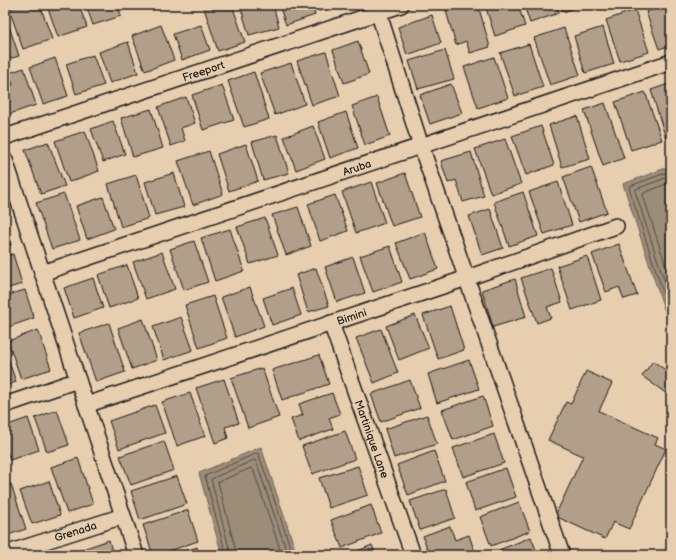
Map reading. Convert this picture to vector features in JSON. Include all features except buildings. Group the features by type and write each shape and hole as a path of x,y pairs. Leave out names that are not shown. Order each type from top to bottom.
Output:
{"street":[{"name":"Freeport","path":"5,136 377,9 402,5"},
{"path":"377,9 421,146 562,555"},
{"name":"Aruba","path":"42,273 671,62"},
{"path":"5,160 136,555"},
{"name":"Bimini","path":"86,405 467,278 616,226"},
{"name":"Martinique Lane","path":"331,323 413,555"},
{"path":"5,405 78,380"},
{"name":"Grenada","path":"5,554 123,516"}],"water":[{"path":"671,166 671,330 623,184"},
{"path":"261,447 297,555 222,555 199,473"}]}
